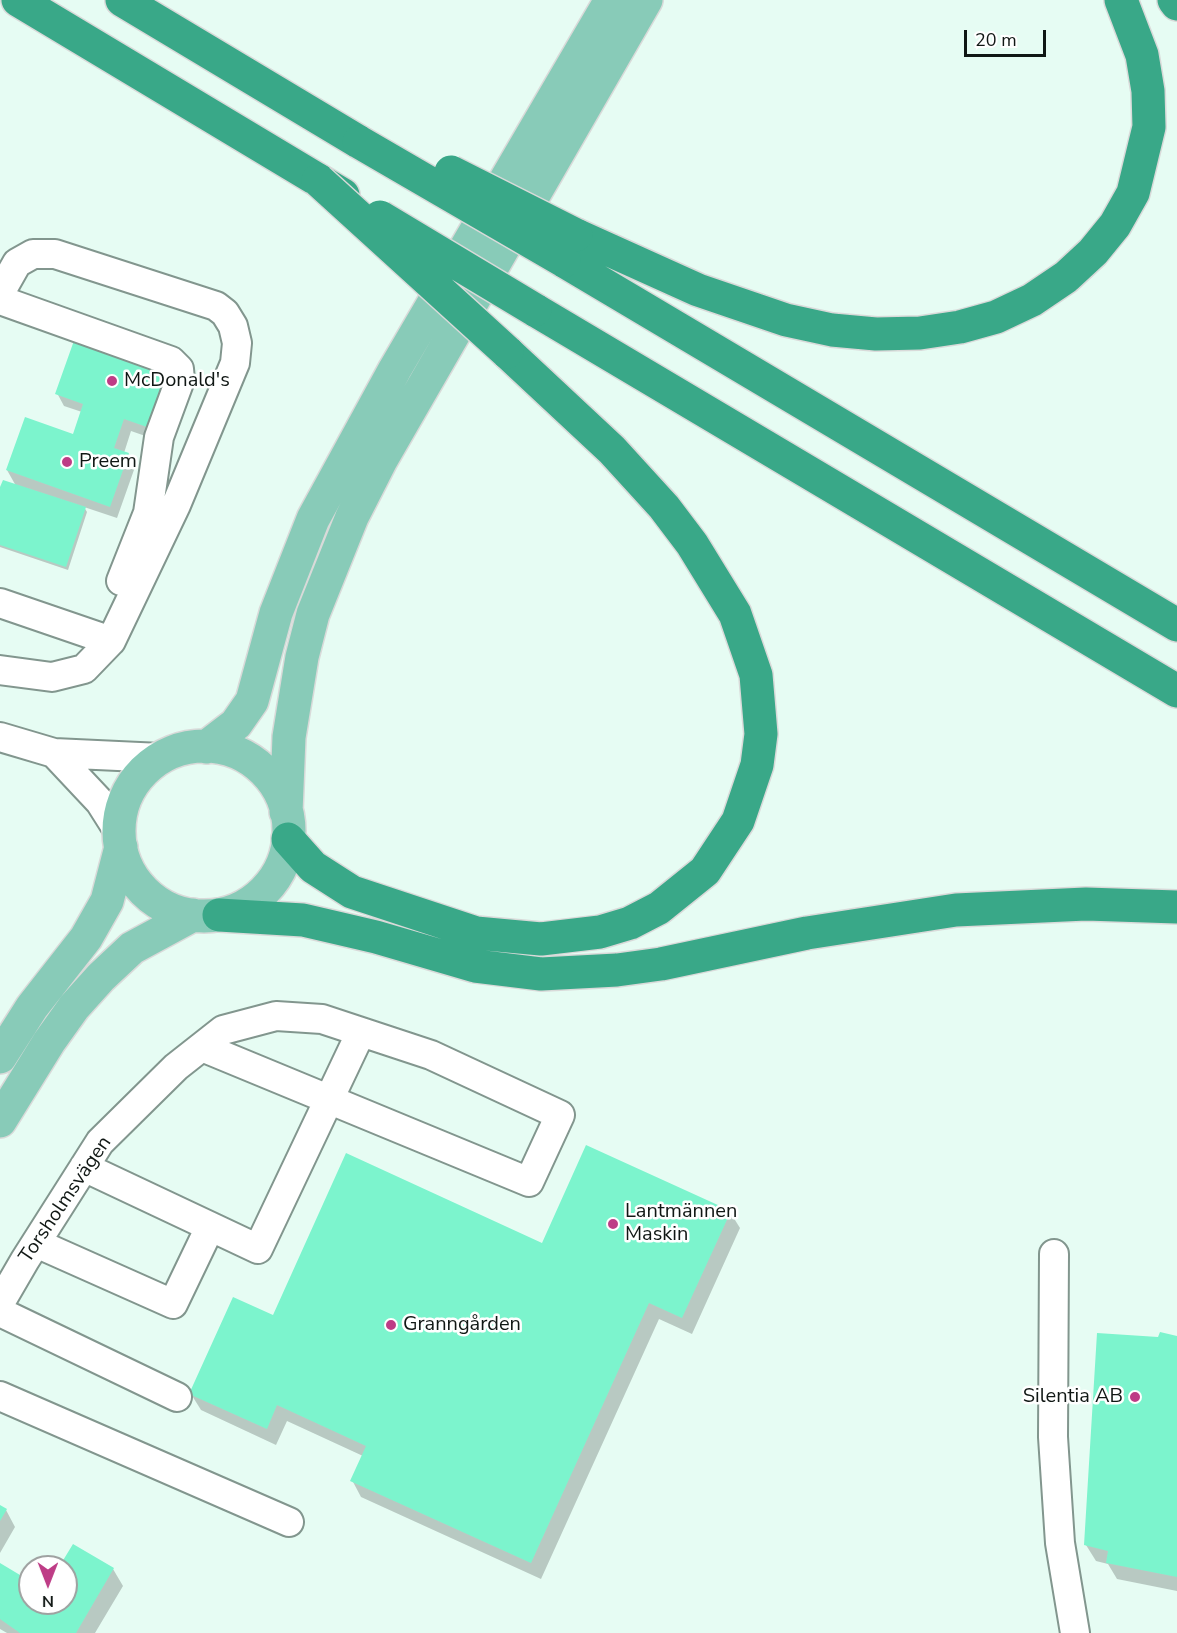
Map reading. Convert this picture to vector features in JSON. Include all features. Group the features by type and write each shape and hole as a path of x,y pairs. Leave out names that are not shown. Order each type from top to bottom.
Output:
{"highway":[{"path":"18,0 1177,691"},
{"path":"122,0 243,73 570,248 1177,625"},
{"path":"570,248 786,320 832,330 876,334 920,333 960,327 996,317 1032,300 1066,277 1093,252 1115,225 1133,193 1149,127 1148,91 1142,55 1121,0"},
{"path":"1174,0 1177,4"},
{"path":"287,826 313,867 352,892 476,933 541,939 600,932 630,923 659,908 705,871 738,821 758,765 761,734 756,675 735,614 692,544 664,507 612,450 318,180"},
{"path":"206,915 303,920 366,934 475,966 541,974 617,970 661,964 829,929 956,910 1086,904 1177,907"}],"main road":[{"path":"206,747 236,724 252,700 276,613 313,519 395,369 611,0"},
{"path":"0,1121 49,1042 74,1007 132,948 206,915 245,906 267,889 282,866 287,826 290,737 302,657 313,614 351,517 381,460 646,0"},
{"path":"0,1058 32,1007 92,928 107,901 120,840 124,802 130,789 149,767 161,758 183,750 206,747 237,753 257,766 274,783 287,826"},
{"path":"120,840 134,880 146,893 168,907 206,915"}],"street":[{"path":"0,293 17,263 33,254 55,255 216,306 225,313 233,326 237,343 235,363 176,505 106,638 84,669 52,677 0,670"},
{"path":"0,300 171,361 179,369 180,380 159,437 148,513 106,638"},
{"path":"0,603 106,638"},
{"path":"0,737 54,753 161,758"},
{"path":"54,753 100,802 120,840"},
{"name":"Torsholmsvägen","path":"0,1303 100,1142 176,1066 223,1030 276,1016 322,1019 431,1055 560,1115 529,1182 331,1100"},
{"path":"84,1167 258,1250 331,1100 361,1032"},
{"path":"202,1047 331,1100"},
{"path":"36,1243 173,1304 210,1227"},
{"path":"1054,1254 1053,1437 1060,1543 1075,1633"},
{"path":"0,1312 177,1397"},
{"path":"0,1396 289,1522"}],"building":[{"path":"76,335 168,368 147,427 124,419 114,448 129,453 110,507 6,470 25,417 73,434 83,404 55,394"},
{"path":"3,480 86,507 66,567 0,545 0,487"},
{"path":"586,1145 731,1211 682,1318 649,1303 531,1563 350,1481 366,1446 277,1405 267,1429 189,1394 233,1297 273,1315 346,1153 542,1243"},
{"name":"Silentia AB","path":"1160,1332 1177,1336 1177,1577 1106,1563 1108,1551 1084,1545 1097,1333 1158,1337"},
{"path":"0,1505 7,1509 0,1521"},
{"path":"73,1544 114,1568 76,1633 20,1633 0,1619 0,1563 18,1574 18,1615 78,1615 78,1555 66,1555"}],"place":[{"name":"McDonald's","path":"112,381"},
{"name":"Preem","path":"67,462"},
{"name":"Lantmännen Maskin","path":"613,1224"},
{"name":"Granngården","path":"391,1325"},
{"name":"Silentia AB","path":"1135,1397"}]}
